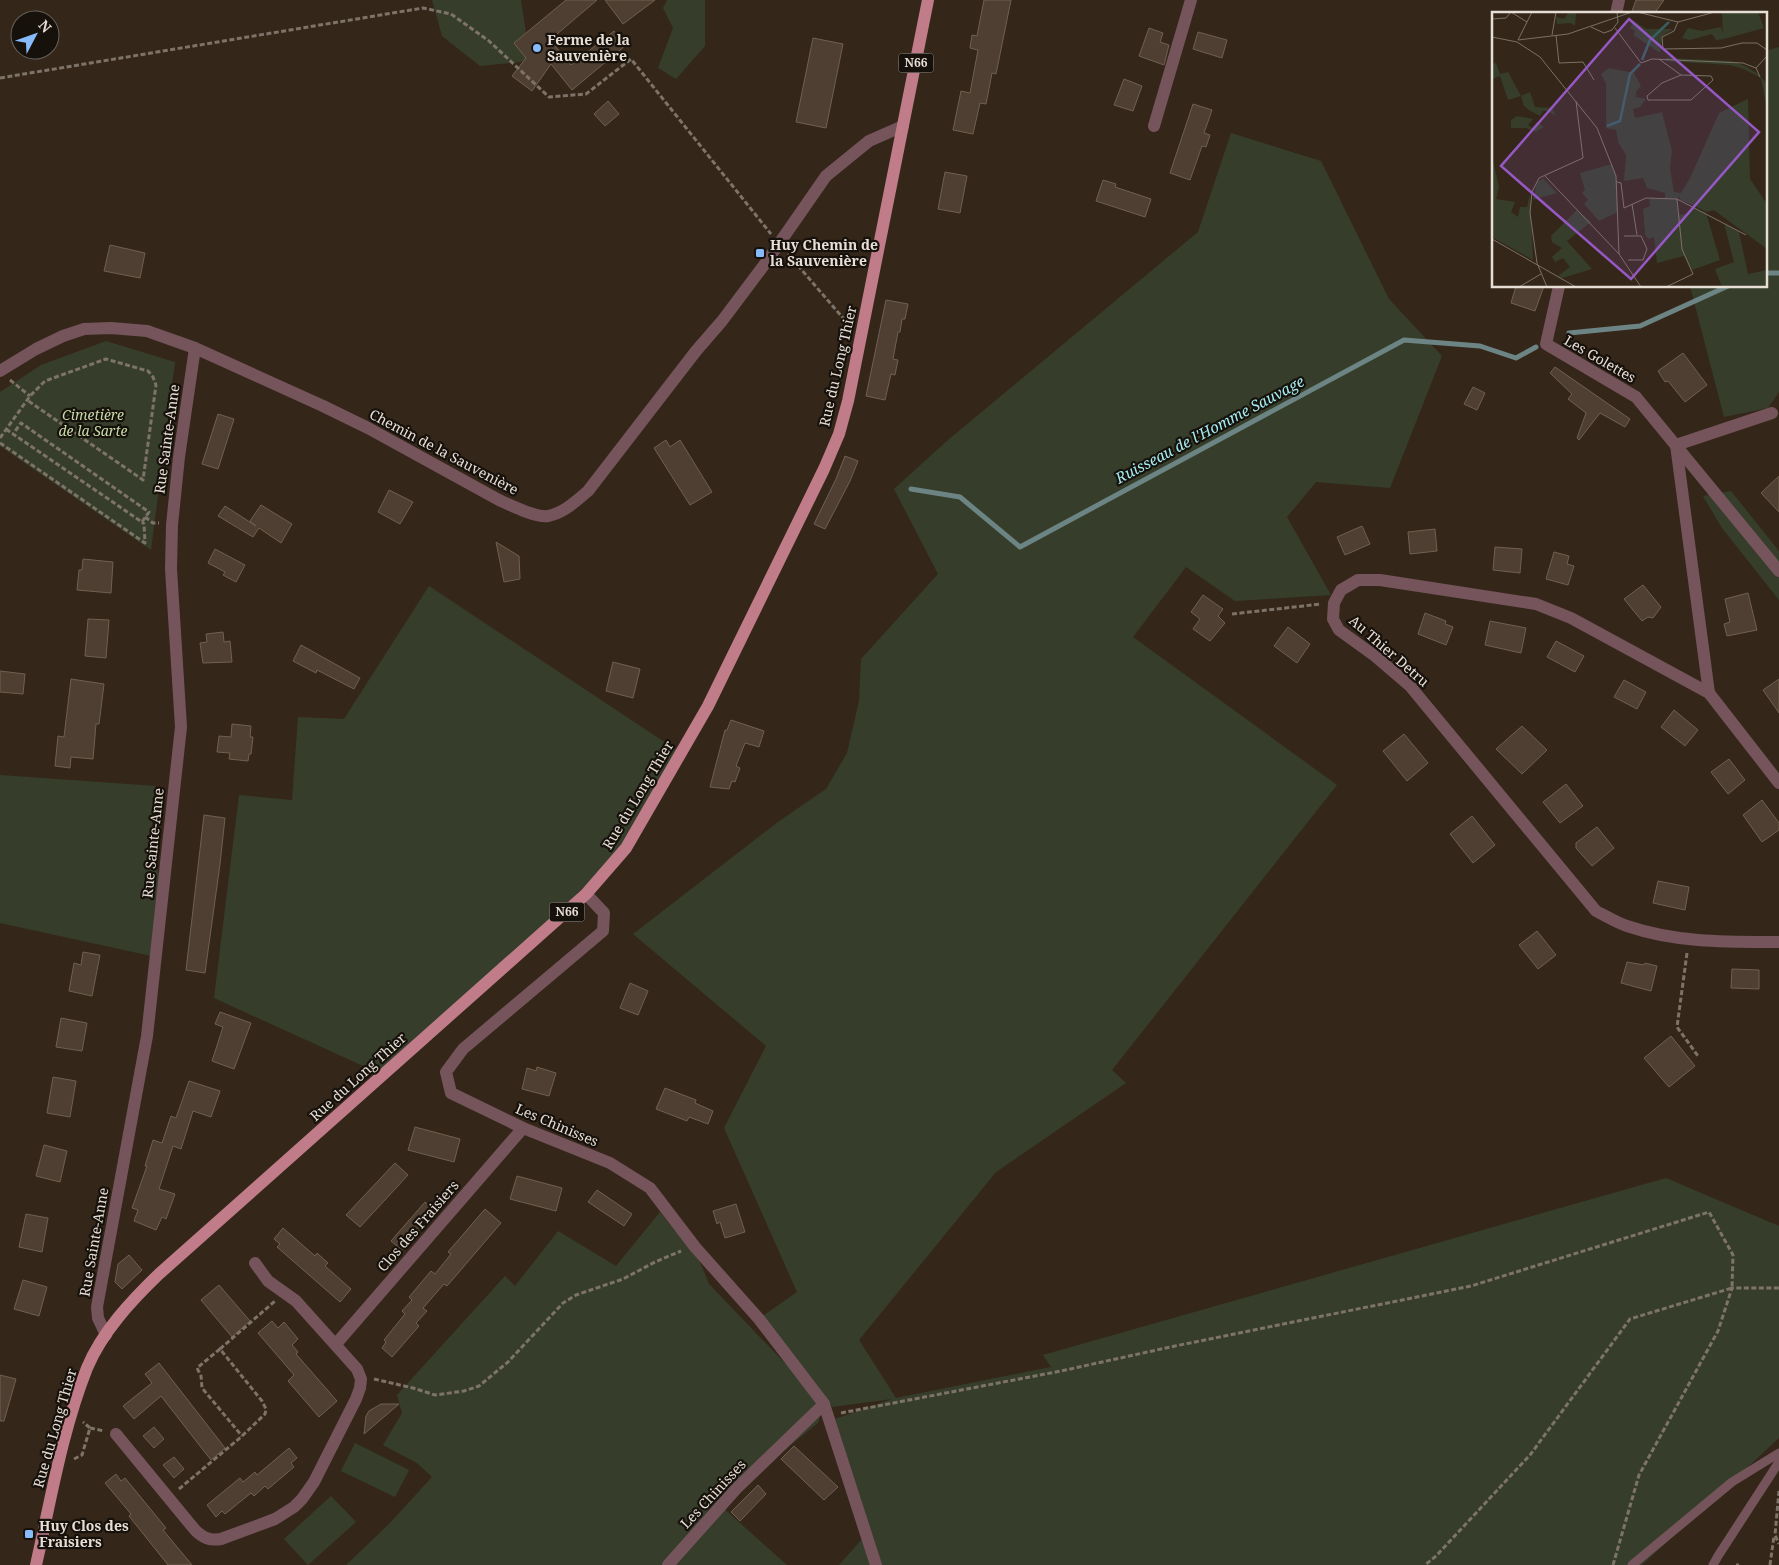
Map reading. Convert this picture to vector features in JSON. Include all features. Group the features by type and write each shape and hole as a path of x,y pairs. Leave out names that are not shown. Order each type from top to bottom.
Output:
{"main road":[{"name":"Rue du Long Thier","path":"36,1565 58,1467 88,1367 106,1335 122,1312 159,1274 586,894 626,848 708,706 820,477 838,434 848,401 861,339 928,0"}],"street":[{"path":"1154,126 1191,0"},
{"name":"Chemin de la Sauvenière","path":"0,371 36,349 63,336 84,329 111,328 147,331 195,348 368,428 499,500 522,510 547,516 570,507 588,491 722,321 826,176 869,141 902,126"},
{"name":"Les Golettes","path":"1559,288 1546,344 1636,397 1676,446"},
{"name":"Rue Sainte-Anne","path":"106,1335 98,1318 97,1307 147,1036 181,727 171,569 172,525 179,457 195,348"},
{"path":"1676,446 1777,412"},
{"path":"1676,446 1779,571"},
{"path":"1676,446 1708,693"},
{"path":"1334,603 1342,590 1358,580 1380,580 1536,604 1579,622 1708,693 1779,783"},
{"name":"Au Thier Detru","path":"1334,603 1333,618 1339,630 1375,656 1410,686 1596,911 1626,926 1672,938 1709,942 1779,942"},
{"name":"Les Chinisses","path":"586,894 604,913 603,931 463,1049 446,1072 451,1093 523,1128 610,1163 650,1188 695,1246 759,1319 826,1410 876,1565"},
{"name":"Clos des Fraisiers","path":"336,1344 523,1128"},
{"path":"116,1434 200,1535 206,1539 213,1540 264,1524 284,1514 302,1499 314,1482 356,1399 361,1379 357,1369 336,1344 296,1301 268,1281 255,1264"},
{"name":"Les Chinisses","path":"668,1565 736,1489 826,1410"}],"lane":[{"path":"1632,1565 1732,1482 1779,1453"},
{"path":"1713,1565 1779,1462"}],"path":[{"path":"0,78 424,8 450,14 490,41 550,97 586,94 631,59 779,243 861,339"},
{"path":"0,438 6,429 27,400 30,396 45,381 106,359 148,371 156,385 143,480 27,400"},
{"path":"13,383 30,396"},
{"path":"13,434 20,423 148,512 142,522"},
{"path":"0,443 145,543 144,524 142,522 6,429"},
{"path":"145,517 153,523"},
{"path":"1232,614 1334,603"},
{"path":"1689,940 1676,1027 1698,1056"},
{"path":"826,1410 1060,1371 1471,1286 1709,1212 1733,1255 1732,1288 1718,1331 1639,1474 1613,1565"},
{"path":"361,1379 386,1381 436,1395 464,1392 479,1386 508,1362 563,1303 576,1295 609,1284 655,1262 695,1246"},
{"path":"1425,1565 1436,1556 1530,1455 1630,1319 1732,1288 1779,1288"},
{"path":"242,1436 202,1388 201,1376 197,1368 285,1293"},
{"path":"169,1498 265,1414 265,1404 220,1349"},
{"path":"1770,1565 1779,1491"},
{"path":"1775,1535 1779,1544"}],"green space":[{"path":"432,0 521,0 526,33 514,43 529,61 480,66 442,36"},
{"path":"667,0 705,0 705,46 676,79 658,68 673,28 663,8"},
{"path":"1779,47 1779,392 1768,408 1724,417 1691,288 1766,288 1766,51"},
{"path":"1231,133 1321,161 1389,299 1442,356 1390,488 1316,482 1287,517 1331,595 1235,601 1186,567 1133,637 1337,785 1112,1070 1126,1083 996,1172 859,1340 896,1398 1051,1367 1043,1355 1666,1178 1779,1226 1779,1438 1642,1565 882,1565 835,1419 892,1399 832,1407 817,1385 760,1318 797,1292 724,1128 766,1046 633,934 778,822 826,789 847,753 859,701 861,659 938,574 894,489 948,440 1198,232"},
{"name":"Cimetière de la Sarte","path":"106,341 175,362 151,550 0,446 0,392 41,365"},
{"path":"1731,491 1779,551 1779,600 1722,528 1703,496"},
{"path":"429,586 681,753 626,848 383,1075 214,998 239,795 292,800 298,717 344,719"},
{"path":"0,775 155,786 150,850 164,887 156,957 0,923"},
{"path":"660,1212 700,1262 709,1284 824,1404 818,1423 736,1489 721,1506 787,1565 346,1565 390,1523 432,1477 417,1463 383,1445 402,1413 397,1395 505,1276 515,1286 558,1231 616,1266"},
{"path":"355,1443 409,1470 395,1497 341,1471"},
{"path":"331,1496 356,1522 308,1565 284,1539"},
{"path":"863,1538 871,1565 839,1565"}],"building":[{"name":"Ferme de la Sauvenière","path":"566,0 597,0 550,40 571,65 614,31 626,45 572,90 551,64 532,91 512,76 526,58 514,43"},
{"path":"605,0 655,0 623,24"},
{"path":"984,0 1011,0 996,74 992,73 986,104 980,103 973,134 953,130 961,91 970,93 978,50 970,48 972,35 977,36"},
{"path":"1636,0 1664,0 1655,12 1632,12"},
{"path":"1149,28 1163,33 1160,42 1169,45 1164,65 1139,56"},
{"path":"1198,32 1227,40 1222,58 1193,49"},
{"path":"813,38 843,44 826,128 796,122"},
{"path":"1124,79 1142,86 1133,111 1114,105"},
{"path":"608,101 619,114 605,126 594,114"},
{"path":"1193,104 1212,110 1204,133 1210,135 1206,147 1202,146 1190,180 1170,173"},
{"path":"945,172 967,176 960,213 938,209"},
{"path":"1103,180 1116,184 1115,187 1151,199 1145,217 1096,201"},
{"path":"110,245 145,253 140,278 104,271"},
{"path":"1515,288 1543,288 1535,311 1511,303"},
{"path":"886,300 908,304 905,319 902,319 900,332 898,332 893,359 898,360 895,375 891,374 885,400 866,396"},
{"path":"1683,353 1707,385 1685,402 1668,381 1665,382 1658,371"},
{"path":"1555,367 1630,419 1625,427 1600,413 1579,440 1577,438 1586,413 1568,399 1572,394 1550,373"},
{"path":"1473,387 1485,393 1477,410 1464,404"},
{"path":"218,414 234,419 218,469 202,464"},
{"path":"666,440 670,447 680,440 712,492 690,505 654,448"},
{"path":"845,456 858,461 850,481 825,529 814,524"},
{"path":"1779,476 1779,512 1761,493"},
{"path":"389,490 413,502 400,524 378,512"},
{"path":"261,505 292,524 281,543 259,528 253,537 218,516 225,506 256,526 250,521"},
{"path":"1362,526 1370,544 1345,555 1337,537"},
{"path":"1435,529 1437,551 1410,554 1408,532"},
{"path":"496,542 519,556 520,579 504,582"},
{"path":"1495,547 1522,549 1520,573 1493,570"},
{"path":"215,549 245,565 236,582 223,575 225,572 208,563"},
{"path":"1554,552 1569,556 1567,564 1574,566 1568,585 1546,579"},
{"path":"83,559 113,562 111,593 77,590 79,570 82,570"},
{"path":"1643,585 1661,607 1653,618 1648,617 1642,621 1624,599"},
{"path":"1748,593 1757,630 1727,636 1724,624 1730,622 1725,599"},
{"path":"1203,595 1223,609 1218,616 1225,623 1210,641 1193,629 1200,619 1191,612"},
{"path":"1425,613 1446,621 1445,624 1453,627 1446,645 1418,634"},
{"path":"88,619 109,620 106,658 85,656"},
{"path":"1490,621 1526,628 1521,653 1485,645"},
{"path":"1288,627 1310,644 1297,663 1274,646"},
{"path":"223,632 224,642 230,641 232,662 203,663 200,643 207,642 206,634"},
{"path":"1556,641 1584,656 1575,672 1547,657"},
{"path":"301,645 360,678 354,689 317,670 316,673 293,661"},
{"path":"613,662 640,669 633,698 606,691"},
{"path":"0,671 25,674 23,694 0,692"},
{"path":"71,679 104,684 99,724 96,724 93,759 71,757 70,768 55,766 58,736 64,737"},
{"path":"1779,679 1779,713 1763,690"},
{"path":"1624,680 1646,692 1637,709 1614,697"},
{"path":"1674,710 1698,730 1685,746 1661,727"},
{"path":"731,720 764,731 759,747 745,743 736,766 740,768 735,782 732,781 729,789 710,787 725,730 727,730"},
{"path":"232,724 251,726 250,737 253,737 251,754 249,754 248,761 229,759 230,753 217,752 219,736 231,737"},
{"path":"1522,726 1547,750 1522,774 1496,749"},
{"path":"1404,734 1428,763 1407,781 1383,751"},
{"path":"1729,759 1745,780 1728,794 1711,772"},
{"path":"1566,784 1583,806 1560,823 1543,802"},
{"path":"1762,800 1779,823 1779,830 1762,842 1743,815"},
{"path":"204,815 225,818 205,973 186,970"},
{"path":"1472,816 1495,845 1473,863 1450,834"},
{"path":"1597,827 1614,848 1592,866 1576,848 1576,843"},
{"path":"1658,881 1689,887 1685,910 1653,903"},
{"path":"1537,931 1556,955 1538,969 1519,945"},
{"path":"83,952 100,955 92,996 69,991 74,963 81,965"},
{"path":"1627,962 1657,966 1651,991 1621,983"},
{"path":"1732,969 1759,970 1759,989 1731,988"},
{"path":"630,983 648,991 638,1015 620,1008"},
{"path":"220,1012 251,1023 234,1069 212,1061 223,1027 215,1024"},
{"path":"61,1018 87,1023 82,1051 56,1047"},
{"path":"1671,1036 1695,1066 1669,1087 1644,1058"},
{"path":"537,1067 556,1073 549,1096 522,1089 527,1068 536,1071"},
{"path":"53,1077 76,1081 70,1117 47,1113"},
{"path":"189,1081 220,1091 211,1117 193,1111 181,1149 173,1146 159,1189 175,1194 166,1219 162,1217 156,1230 134,1221 138,1210 132,1208 147,1166 145,1166 153,1140 162,1143 171,1116 176,1118"},
{"path":"665,1088 696,1100 695,1103 713,1111 708,1124 689,1117 687,1121 656,1109"},
{"path":"415,1127 460,1139 454,1162 408,1150"},
{"path":"44,1145 67,1151 60,1182 36,1176"},
{"path":"395,1163 408,1175 360,1227 346,1215"},
{"path":"517,1176 562,1188 556,1211 510,1199"},
{"path":"597,1190 632,1214 624,1226 588,1202"},
{"path":"425,1202 436,1212 402,1250 391,1241"},
{"path":"736,1204 745,1232 725,1238 720,1222 717,1224 713,1211"},
{"path":"485,1209 501,1223 447,1286 444,1284 423,1308 427,1311 416,1323 419,1326 392,1357 382,1348 386,1342 384,1340 405,1314 402,1311 412,1300 409,1297 431,1271 435,1274 451,1254 448,1252"},
{"path":"26,1214 48,1218 42,1252 19,1247"},
{"path":"283,1228 315,1256 317,1253 328,1263 325,1266 351,1289 340,1302 277,1247 280,1244 274,1239"},
{"path":"129,1255 142,1270 122,1289 115,1282 118,1264"},
{"path":"23,1280 47,1287 39,1316 14,1309"},
{"path":"219,1285 250,1321 232,1337 201,1300"},
{"path":"272,1321 278,1328 284,1322 298,1339 292,1345 298,1352 296,1354 337,1401 319,1417 288,1381 294,1375 258,1333"},
{"path":"159,1363 225,1448 211,1460 161,1396 134,1419 123,1406 152,1383 145,1374"},
{"path":"0,1375 16,1379 4,1421 0,1421"},
{"path":"381,1404 399,1404 364,1434 366,1416 369,1411"},
{"path":"154,1427 164,1439 154,1448 143,1436"},
{"path":"794,1446 838,1487 824,1500 781,1459"},
{"path":"289,1448 297,1458 291,1463 294,1467 268,1489 265,1486 254,1496 251,1493 225,1514 222,1511 216,1517 207,1505 240,1478 243,1482 255,1472 257,1475"},
{"path":"174,1457 184,1469 174,1478 163,1465"},
{"path":"116,1474 121,1481 125,1478 166,1528 163,1530 192,1565 168,1565 129,1516 131,1514 105,1483"},
{"path":"758,1485 766,1494 740,1521 731,1512"}],"waterway":[{"name":"Ruisseau de l'Homme Sauvage","path":"1766,273 1779,273"},
{"name":"Ruisseau de l'Homme Sauvage","path":"1569,333 1640,326 1724,288"},
{"name":"Ruisseau de l'Homme Sauvage","path":"911,489 960,497 1020,547 1404,340 1480,346 1516,358 1536,347"}],"place":[{"name":"Ferme de la Sauvenière","path":"537,48"},
{"name":"Huy Chemin de la Sauvenière","path":"760,253"},
{"name":"Huy Clos des Fraisiers","path":"29,1534"}]}
